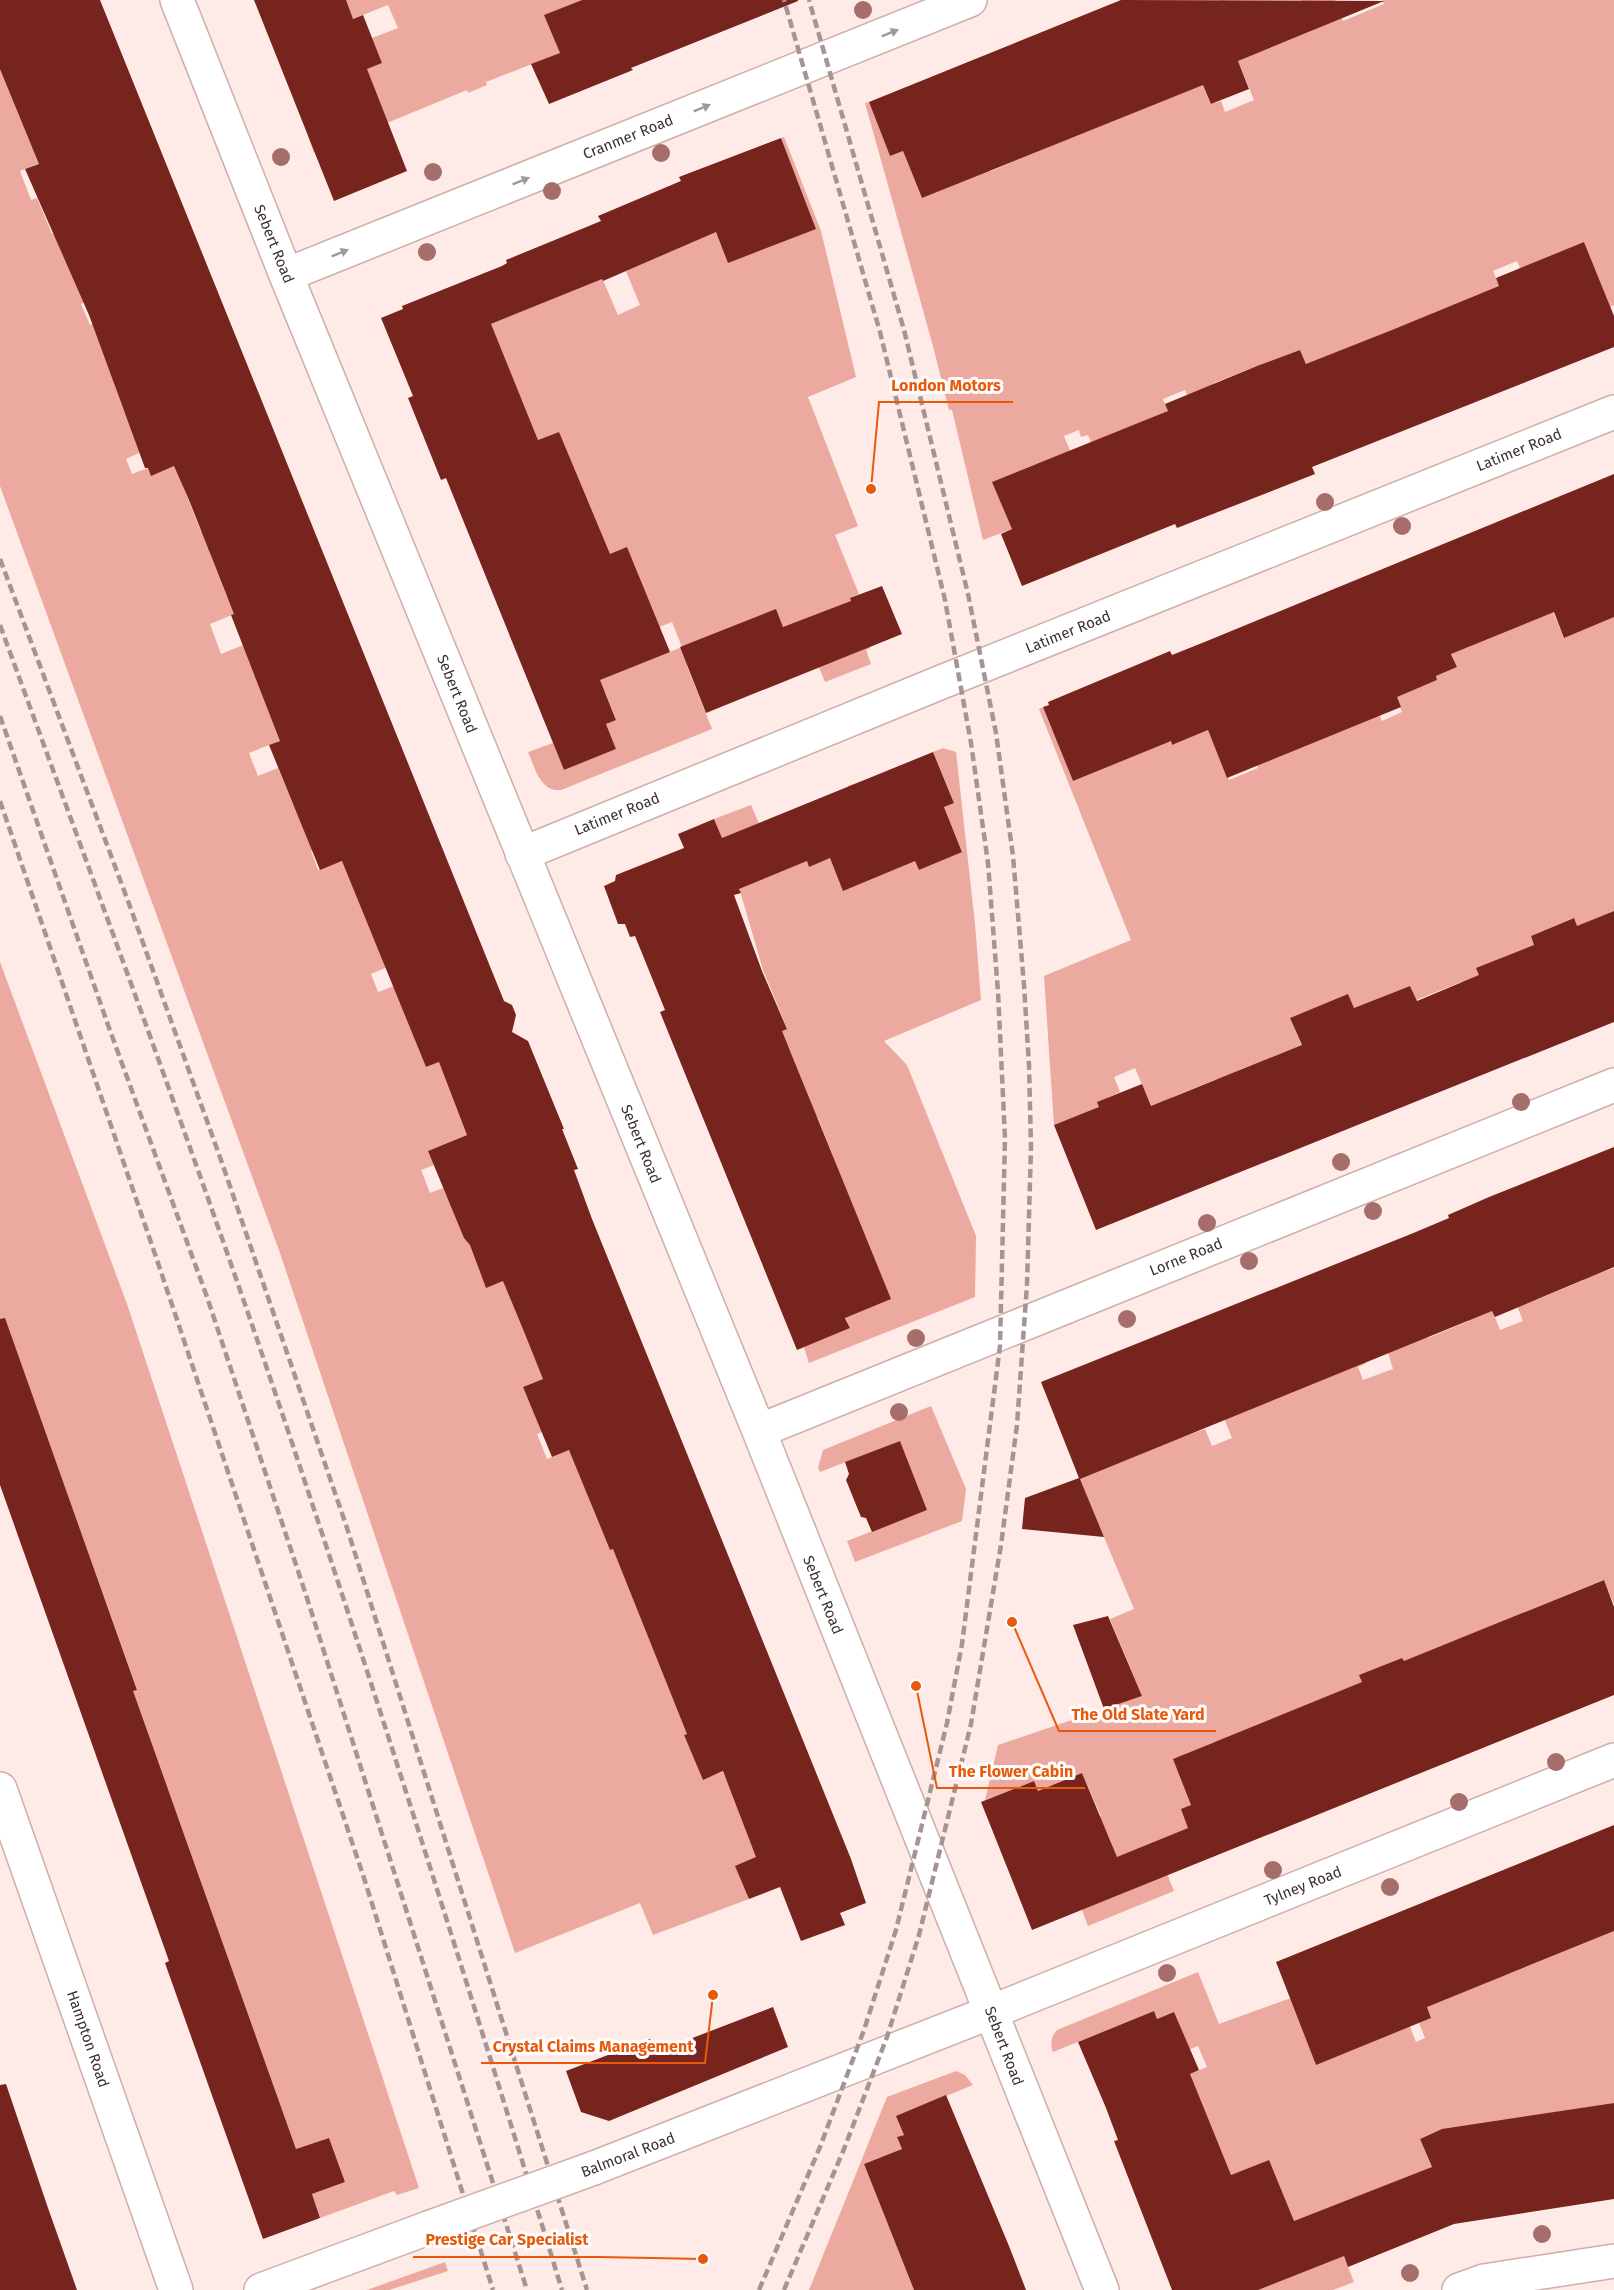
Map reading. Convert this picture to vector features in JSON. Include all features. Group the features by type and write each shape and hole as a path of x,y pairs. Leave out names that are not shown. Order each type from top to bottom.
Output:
{"street":[{"name":"Sebert Road","path":"177,0 286,275 759,1431 1102,2290"},
{"name":"Cranmer Road","path":"286,275 970,0"},
{"name":"Latimer Road","path":"522,854 944,681 1614,412"},
{"name":"Lorne Road","path":"759,1431 1614,1085"},
{"name":"Tylney Road","path":"991,2012 1614,1760"},
{"name":"Hampton Road","path":"0,1788 176,2290"},
{"name":"Balmoral Road","path":"261,2290 594,2168 991,2012"},
{"path":"1459,2290 1484,2281 1614,2261"}],"shaded area":[{"path":"346,0 582,0 545,15 560,53 486,82 487,85 468,93 467,90 314,153 308,136 366,112 351,75 382,63 372,38 398,28 388,5 332,27"},
{"path":"1221,0 1225,0 1237,29 1274,26 1281,43 1313,30 1301,0 1335,0 1343,21 1384,4 1382,0 1614,0 1614,305 1610,307 1584,242 1524,278 1517,261 1493,271 1517,327 1454,353 1307,365 1300,350 1279,358 1281,424 1257,366 1214,383 1237,440 1210,451 1185,390 1163,399 1171,418 1091,442 1088,435 1081,437 1079,430 1064,436 1089,497 1056,511 1036,464 993,482 1012,529 983,540 952,410 949,410 865,103 869,102 890,156 903,151 922,198 965,180 972,124 991,171 1202,83 1211,104 1221,101 1225,112 1254,100 1222,21 1228,18"},
{"path":"0,58 31,144 96,141 20,171 31,200 37,198 52,234 123,205 150,276 81,304 90,325 106,318 115,386 124,411 194,383 141,452 126,459 132,474 148,468 151,475 220,448 228,467 183,486 201,532 247,514 255,532 209,551 227,597 280,595 210,624 221,654 251,642 294,735 249,753 258,776 278,768 293,804 376,825 311,851 318,870 343,861 427,950 371,974 378,992 394,986 426,1067 439,1062 474,1132 428,1151 434,1165 421,1170 430,1193 443,1188 484,1264 478,1267 486,1287 553,1261 600,1356 523,1387 533,1410 608,1406 537,1434 547,1459 576,1447 591,1504 610,1550 658,1530 624,1575 688,1733 684,1735 703,1779 723,1772 757,1851 749,1899 653,1935 640,1903 515,1953 280,1253 0,486"},
{"path":"784,137 821,231 856,377 808,397 858,526 835,535 859,594 850,598 870,648 866,650 871,664 825,682 800,621 783,627 776,610 687,666 712,729 561,790 554,790 539,778 528,752 553,743 564,770 616,749 606,724 616,719 605,692 589,684 682,647 672,622 583,657 628,578 638,574 627,548 551,578 559,432 538,440 522,400 481,417 450,341 602,278 618,315 640,305 626,271 679,248 655,192 681,181 700,231 816,229 781,138"},
{"path":"1432,608 1553,612 1564,638 1614,616 1614,911 1590,921 1595,971 1573,918 1531,936 1542,963 1493,1012 1477,1019 1461,982 1416,1000 1410,986 1354,1008 1348,995 1290,1018 1302,1046 1239,1070 1254,1108 1233,1117 1217,1079 1172,1097 1188,1136 1167,1144 1135,1068 1114,1077 1120,1092 1098,1102 1122,1162 1078,1116 1054,1125 1044,976 1131,940 1039,709 1043,707 1073,781 1113,764 1163,722 1172,745 1208,730 1229,780 1258,768 1246,738 1378,711 1382,721 1402,712 1371,634 1415,689 1437,680 1436,676 1457,667"},
{"path":"943,748 956,752 981,1000 884,1041 907,1065 976,1236 975,1297 809,1363 804,1347 850,1328 791,1183 836,1164 818,1118 765,1118 810,1100 790,1050 778,1032 787,1028 763,970 731,860 714,819 751,805 780,872 807,861 809,866 830,858 844,891 870,840 848,786 871,778 901,825 919,870 962,851 944,807 954,802 933,752"},
{"path":"0,962 127,1304 419,2188 397,2195 394,2191 320,2218 312,2194 345,2182 329,2138 296,2149 179,1820 129,1693 137,1689 16,1350 0,1323"},
{"path":"1477,1207 1536,1300 1584,1280 1564,1231 1597,1274 1614,1268 1614,1604 1603,1580 1508,1619 1423,1710 1402,1658 1360,1675 1380,1727 1214,1742 1174,1759 1191,1805 1188,1828 1154,1842 1174,1891 1088,1926 1082,1910 1117,1858 1108,1835 1064,1853 1056,1835 1101,1816 1082,1773 1038,1791 1034,1781 985,1800 998,1745 1142,1696 1110,1619 1134,1609 1076,1470 1098,1460 1167,1395 1183,1437 1205,1429 1212,1446 1232,1438 1208,1379 1349,1320 1366,1363 1358,1367 1363,1380 1393,1369 1388,1353 1411,1295 1428,1338 1469,1321 1453,1279 1476,1270 1500,1330 1523,1321"},
{"path":"931,1406 966,1489 962,1521 855,1562 847,1541 927,1510 900,1441 820,1472 818,1468 823,1450"},
{"path":"1614,1931 1614,2103 1440,2130 1420,2139 1434,2173 1325,2209 1354,2282 1333,2290 1258,2290 1269,2160 1196,2189 1190,2074 1207,2067 1198,2046 1146,2067 1139,2046 1181,2029 1174,2012 1157,2019 1154,2011 1053,2052 1052,2049 1052,2037 1057,2030 1198,1972 1219,2024 1291,1998 1316,2065 1406,2017 1416,2042 1425,2038 1419,2023 1431,2017 1410,1968 1490,1936 1506,1975"},
{"path":"956,2071 965,2075 973,2085 897,2116 904,2135 897,2137 902,2149 864,2164 914,2290 809,2290 887,2097"},
{"path":"445,2262 448,2271 389,2290 367,2290"}],"building":[{"path":"0,0 100,0 504,1001 512,1005 516,1015 512,1032 528,1041 564,1129 562,1129 578,1169 574,1170 592,1219 851,1859 866,1903 840,1913 845,1925 801,1941 780,1887 749,1899 735,1866 756,1857 723,1771 703,1780 613,1549 610,1550 569,1450 552,1457 523,1387 543,1379 525,1334 503,1281 486,1288 470,1245 464,1238 428,1151 467,1135 439,1062 426,1067 342,861 320,870 269,745 280,741 231,615 234,614 189,500 174,466 151,476 148,468 145,468 89,315 25,169 39,164 0,69"},
{"path":"254,0 346,0 353,19 363,15 382,63 367,69 407,171 334,201"},
{"path":"582,0 798,1 631,68 633,70 549,104 531,64 560,53 544,15"},
{"path":"1121,0 1384,1 1238,61 1249,89 1211,104 1203,85 922,198 903,151 890,156 869,102"},
{"path":"781,138 816,229 728,263 716,232 603,281 602,279 491,324 538,440 559,432 610,554 627,547 670,652 600,680 616,720 606,724 616,749 564,770 446,478 441,480 408,398 413,396 381,318 403,309 402,306 502,266 507,263 506,260 601,221 598,216 681,181 679,177"},
{"path":"1584,242 1614,316 1614,347 1312,467 1315,474 1177,528 1175,524 1022,586 1001,534 1012,529 992,482 1168,411 1165,404 1257,366 1300,350 1306,364 1392,330 1499,286 1496,278"},
{"path":"1614,474 1614,617 1564,638 1554,612 1451,654 1457,667 1436,676 1437,680 1397,697 1401,707 1227,778 1208,730 1172,745 1171,741 1073,781 1043,707 1049,705 1048,702 1170,651 1172,655 1207,641"},
{"path":"882,586 902,634 706,713 680,647 776,609 783,627 851,601 850,598"},
{"path":"933,752 954,803 944,807 962,852 919,870 915,861 843,891 830,858 809,867 807,861 739,889 741,893 734,895 762,971 787,1029 782,1031 891,1299 845,1318 850,1328 797,1350 660,1012 665,1010 635,936 630,937 625,924 618,924 604,886 615,881 616,875 684,848 678,834 714,819 722,838"},
{"path":"1614,911 1614,1022 1096,1230 1054,1125 1099,1107 1097,1102 1142,1084 1151,1106 1302,1045 1290,1018 1348,994 1354,1008 1410,986 1417,1001 1479,975 1476,968 1534,945 1531,936 1574,918 1577,926"},
{"path":"1614,1147 1614,1267 1495,1317 1492,1311 1080,1479 1104,1537 1022,1529 1025,1498 1079,1478 1041,1382 1411,1234 1449,1218 1448,1215 1489,1197"},
{"path":"5,1318 137,1690 133,1691 296,2149 329,2138 345,2182 312,2194 320,2218 263,2239 165,1963 169,1961 0,1485 0,1319"},
{"path":"900,1441 927,1510 872,1532 866,1518 861,1517 846,1480 849,1474 845,1462"},
{"path":"1604,1580 1614,1607 1614,1695 1032,1930 981,1802 1034,1781 1038,1791 1082,1773 1117,1857 1188,1828 1181,1809 1191,1805 1173,1759 1362,1682 1359,1675 1402,1658 1404,1661"},
{"path":"1108,1616 1142,1696 1104,1709 1073,1625"},
{"path":"1614,1825 1614,1931 1427,2007 1431,2018 1316,2065 1276,1962"},
{"path":"773,2007 788,2047 609,2121 581,2112 566,2071 650,2039 656,2052"},
{"path":"1154,2011 1157,2019 1174,2012 1199,2070 1190,2074 1231,2175 1269,2160 1294,2221 1432,2167 1420,2139 1442,2129 1614,2103 1614,2199 1454,2224 1348,2267 1344,2256 1258,2290 1172,2290 1114,2141 1118,2140 1106,2108 1078,2042"},
{"path":"6,2084 77,2290 0,2290 0,2085"},
{"path":"946,2095 1026,2290 914,2290 864,2164 902,2149 897,2137 904,2135 896,2116"}],"railway":[{"path":"759,2290 820,2147 864,2030 896,1930 947,1723 962,1644 1000,1346 1005,1138 998,992 988,863 971,743 945,600 880,332 784,0"},
{"path":"784,2290 844,2149 887,2037 919,1935 971,1724 1001,1545 1017,1425 1027,1284 1031,1147 1024,985 1013,856 996,733 968,594 904,330 809,0"},
{"path":"0,559 128,901 221,1160 347,1528 587,2290"},
{"path":"0,625 156,1052 269,1374 404,1784 562,2290"},
{"path":"0,716 108,1025 207,1297 306,1595 527,2290"},
{"path":"0,801 364,1878 493,2290"}],"place":[{"name":"London Motors","path":"871,489"},
{"name":"The Old Slate Yard","path":"1012,1622"},
{"name":"The Flower Cabin","path":"916,1686"},
{"name":"Crystal Claims Management","path":"713,1995"},
{"name":"Prestige Car Specialist","path":"703,2259"}]}
